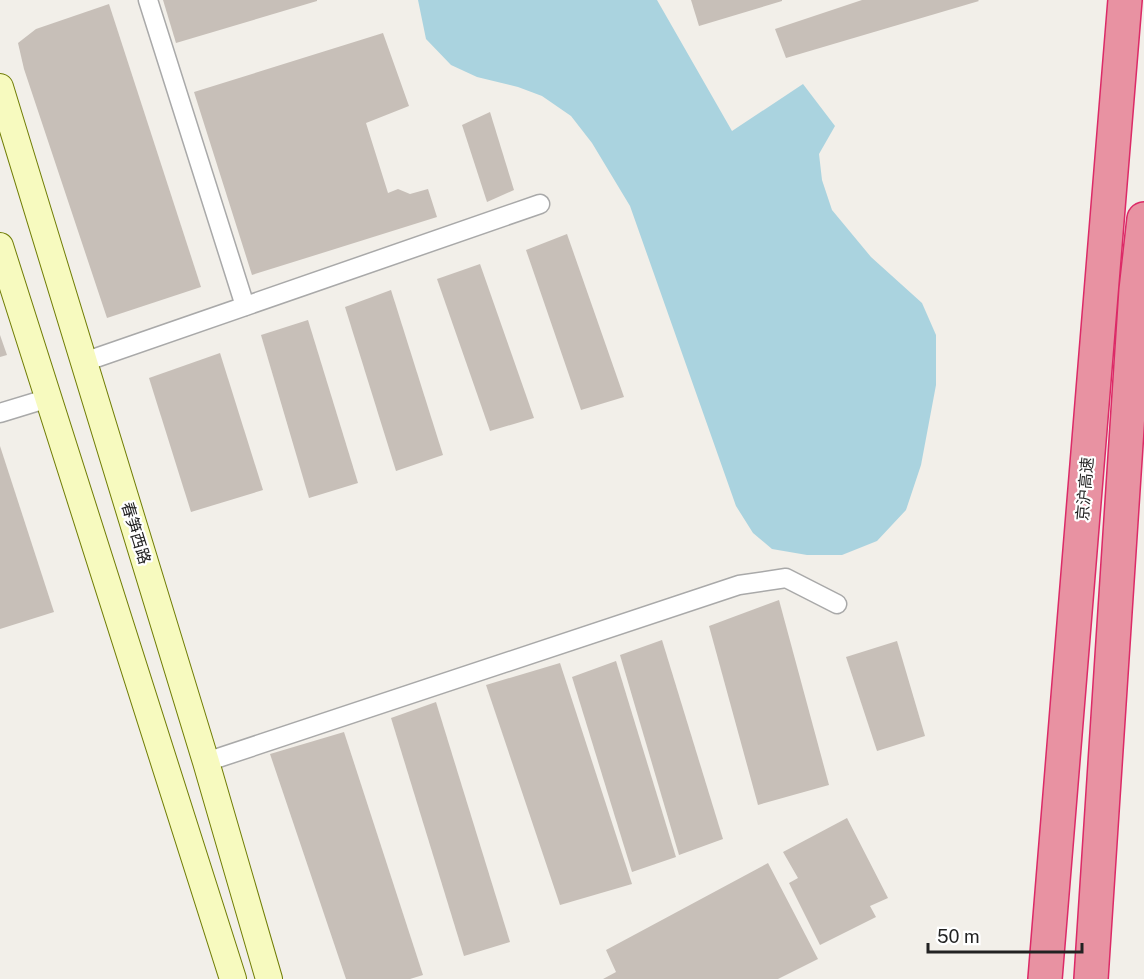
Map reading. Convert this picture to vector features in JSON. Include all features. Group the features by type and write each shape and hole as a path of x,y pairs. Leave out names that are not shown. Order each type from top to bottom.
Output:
{"highway":[{"name":"京沪高速","path":"1046,979 1125,0"},
{"path":"1091,979 1136,290 1144,219"}],"main road":[{"name":"春笋西路","path":"0,87 206,762 269,979"},
{"path":"0,246 233,979"}],"street":[{"path":"148,0 245,306"},
{"path":"84,362 540,204"},
{"path":"0,413 48,398"},
{"path":"206,762 739,585 786,578 837,604"}],"water":[{"path":"418,0 657,0 732,131 803,84 835,126 819,154 822,180 832,210 871,257 922,303 936,335 936,385 921,465 906,510 877,541 842,555 807,555 772,549 753,533 736,506 630,206 592,143 571,116 542,96 518,87 477,77 451,65 426,39"}],"building":[{"path":"163,0 317,0 317,1 176,43"},
{"path":"691,0 782,0 782,1 699,26"},
{"path":"862,0 979,1 786,58 775,29"},
{"path":"109,4 201,287 107,318 24,69 18,43 36,29"},
{"path":"383,33 409,106 366,123 388,193 398,189 410,194 428,189 437,217 252,275 194,92"},
{"path":"490,112 514,190 487,202 462,125"},
{"path":"567,234 624,397 581,410 526,250"},
{"path":"480,264 534,418 490,431 437,279"},
{"path":"391,290 443,455 396,471 345,307"},
{"path":"308,320 358,483 309,498 261,335"},
{"path":"0,335 7,355 0,357"},
{"path":"220,353 263,490 191,512 149,378"},
{"path":"0,446 54,612 0,629"},
{"path":"779,600 829,785 758,805 709,626"},
{"path":"662,640 723,839 679,855 620,655"},
{"path":"897,641 925,736 877,751 846,657"},
{"path":"616,661 676,857 632,872 572,677"},
{"path":"560,663 632,884 560,905 486,685"},
{"path":"436,702 510,942 464,956 391,718"},
{"path":"344,732 423,975 410,979 346,979 270,754"},
{"path":"847,818 888,898 870,906 876,917 820,945 789,883 798,878 783,852"},
{"path":"768,863 818,959 778,979 603,979 616,972 606,950"}]}
